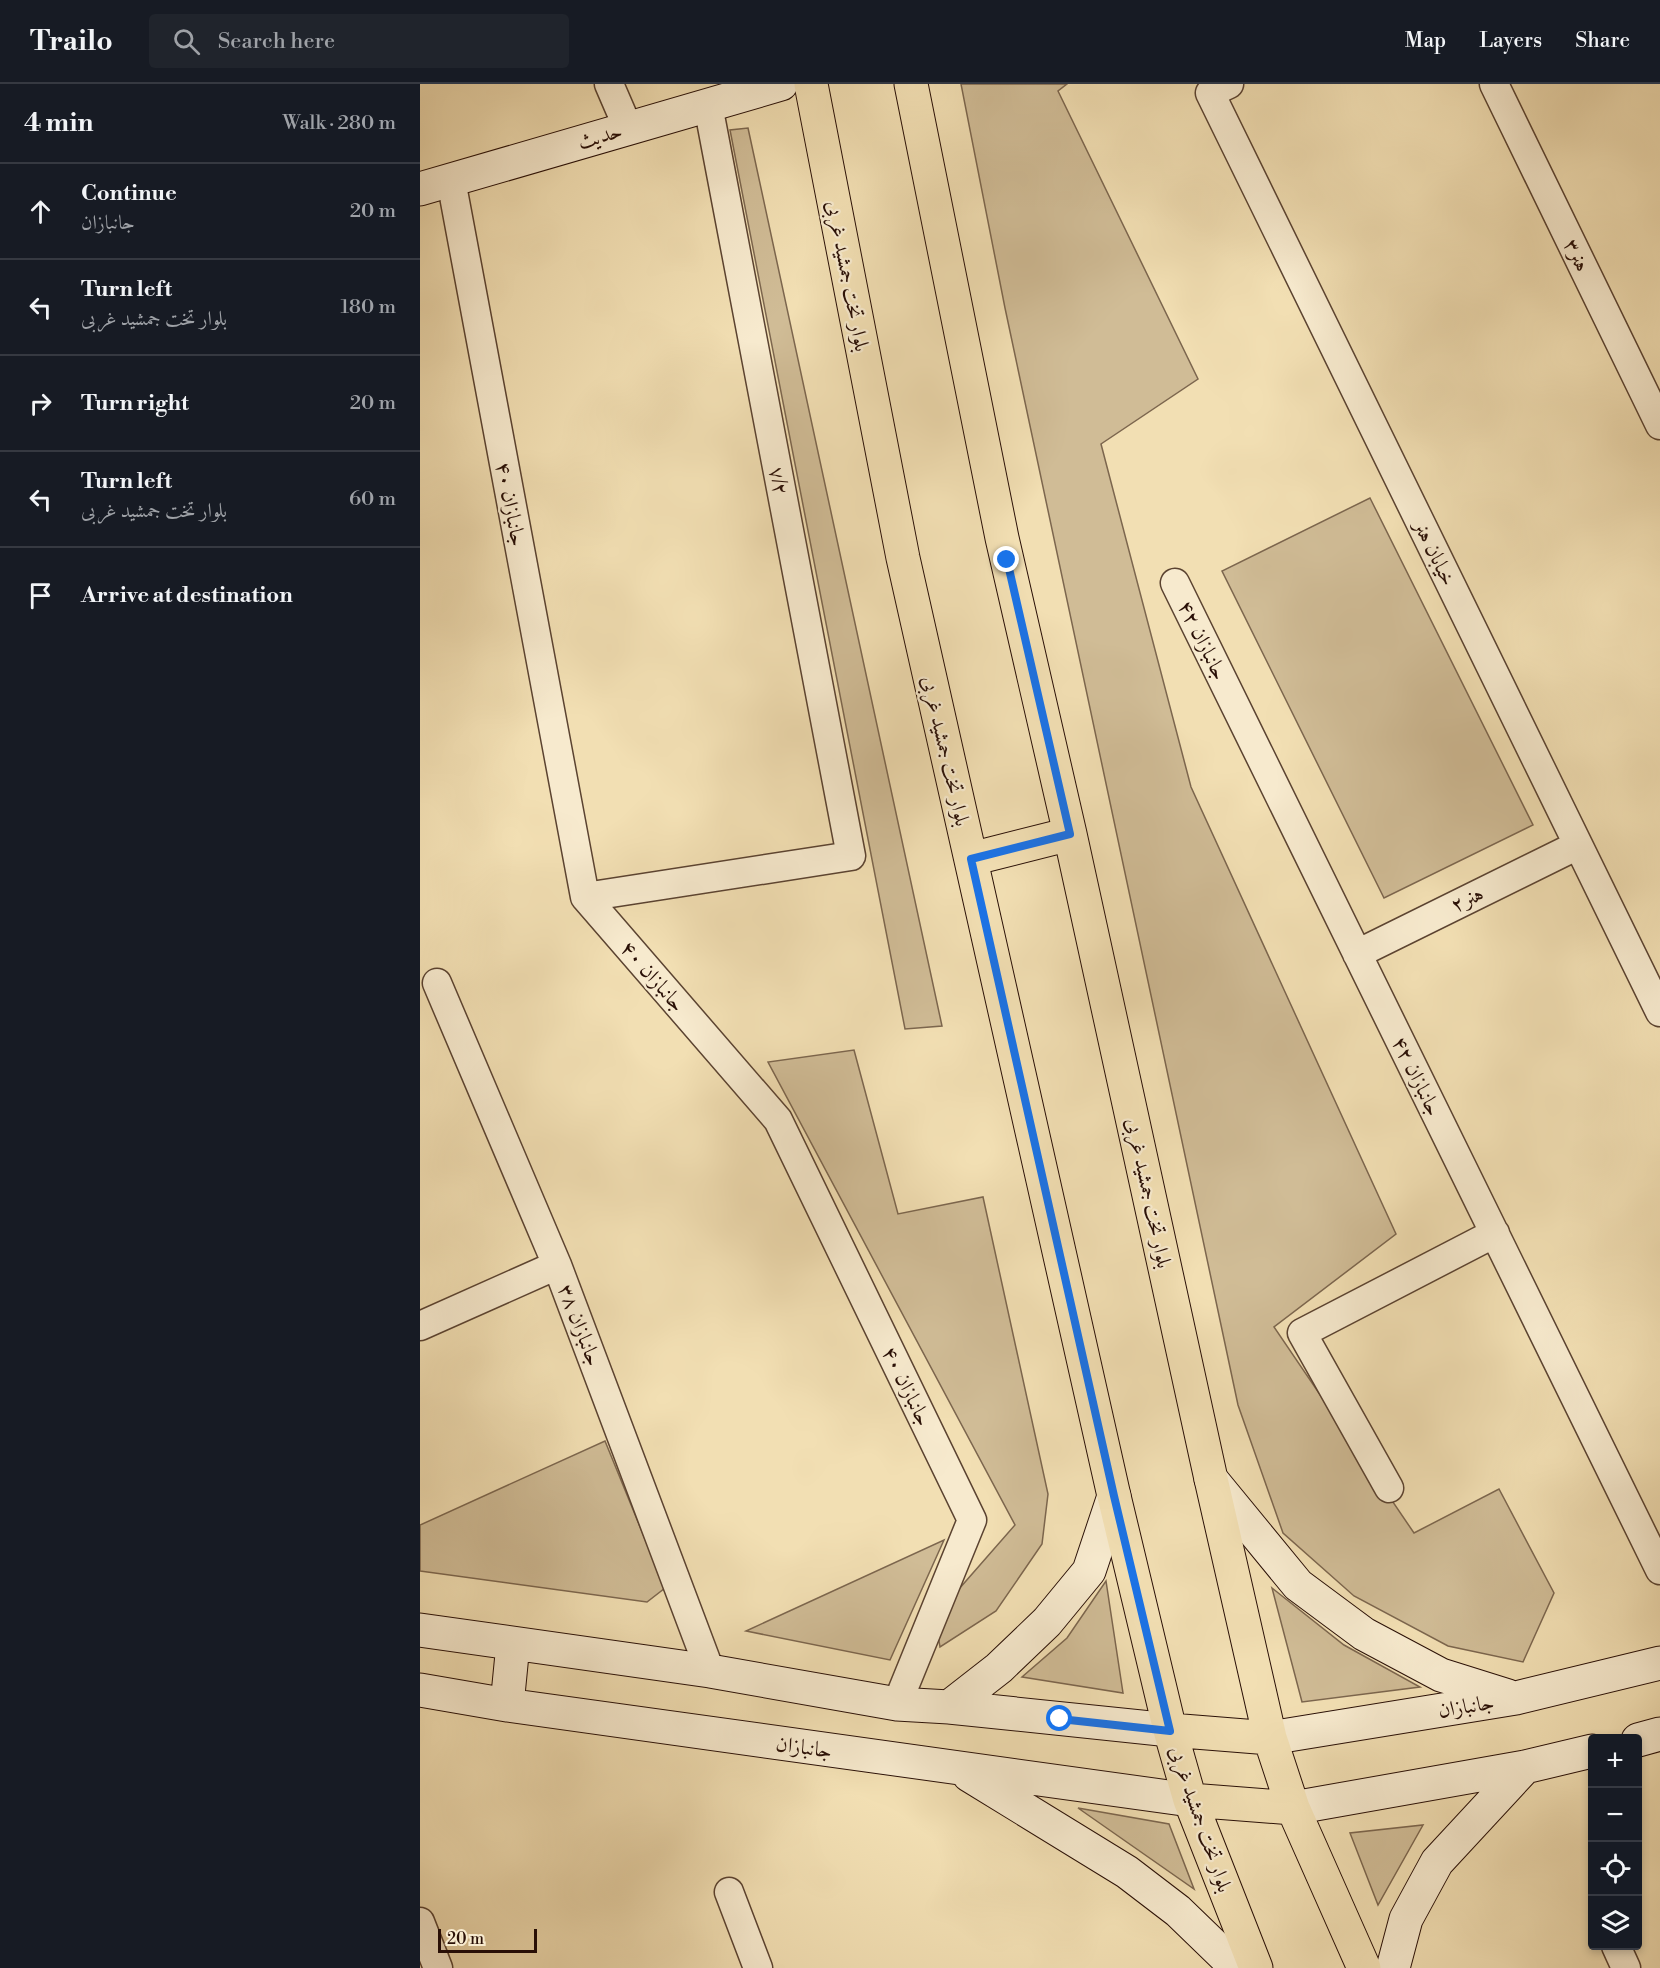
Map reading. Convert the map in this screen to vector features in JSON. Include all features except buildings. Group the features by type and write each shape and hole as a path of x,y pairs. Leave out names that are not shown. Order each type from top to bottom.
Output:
{"main road":[{"name":"بلوار تخت جمشید غربی","path":"811,84 903,558 1114,1496 1170,1731 1190,1800 1256,1968"},
{"name":"بلوار تخت جمشید غربی","path":"911,84 1002,538 1070,834 1270,1738 1293,1808"},
{"path":"971,859 1070,834"},
{"path":"1170,1731 1270,1738"},
{"path":"1190,1800 1293,1808 1364,1968"}],"street":[{"path":"609,84 628,128"},
{"name":"حدیث","path":"420,189 781,84"},
{"name":"هنر۳","path":"1494,84 1660,426"},
{"name":"خیابان هنر","path":"1220,88 1578,845 1660,1012"},
{"name":"۷/۲","path":"585,897 851,856 708,105"},
{"name":"۴۰ جانبازان","path":"451,180 585,897 778,1120 972,1520 897,1704"},
{"name":"۴۲ جانبازان","path":"1174,583 1660,1570"},
{"name":"هنر۲","path":"1357,954 1578,845"},
{"name":"۳۸ جانبازان","path":"437,983 557,1265 710,1671"},
{"path":"1389,1488 1302,1333 1494,1233"},
{"path":"420,1326 557,1265"},
{"path":"1211,1479 1298,1585 1364,1634 1441,1675 1515,1698"},
{"path":"949,1707 999,1668 1047,1622 1089,1571 1114,1496"},
{"path":"420,1630 710,1671 897,1704 949,1707 1170,1731"},
{"path":"507,1705 513,1644"},
{"name":"جانبازان","path":"1270,1738 1515,1698 1660,1663"},
{"name":"جانبازان","path":"420,1690 507,1705 1190,1800"},
{"path":"1642,1739 1660,1734"},
{"path":"1293,1808 1525,1767 1588,1752"},
{"path":"1393,1968 1406,1919 1437,1862 1525,1767"},
{"path":"960,1769 1127,1872 1178,1911 1237,1968"},
{"path":"729,1892 758,1968"},
{"path":"420,1922 438,1968"},
{"path":"1618,1950 1626,1968"}],"shaded area":[{"path":"961,84 1067,84 1058,91 1198,379 1101,444 1191,787 1396,1234 1274,1327 1414,1533 1499,1489 1554,1593 1523,1662 1448,1646 1354,1596 1283,1533 1238,1405 1005,308"},
{"path":"748,128 942,1026 905,1029 730,130"},
{"path":"1370,498 1533,825 1384,898 1222,571"},
{"path":"854,1050 898,1214 983,1197 1048,1494 1042,1544 996,1611 940,1647 938,1635 959,1589 1015,1525 768,1062"},
{"path":"605,1441 665,1588 647,1602 420,1571 420,1525"},
{"path":"944,1540 890,1660 746,1631"},
{"path":"1106,1581 1123,1693 1022,1677 1067,1638"},
{"path":"1272,1588 1344,1645 1420,1687 1302,1702"},
{"path":"1078,1808 1169,1824 1194,1889"},
{"path":"1423,1825 1378,1905 1350,1833"}],"route":[{"path":"1007,560 1070,834 971,859 1114,1496 1170,1731 1060,1719"}]}
